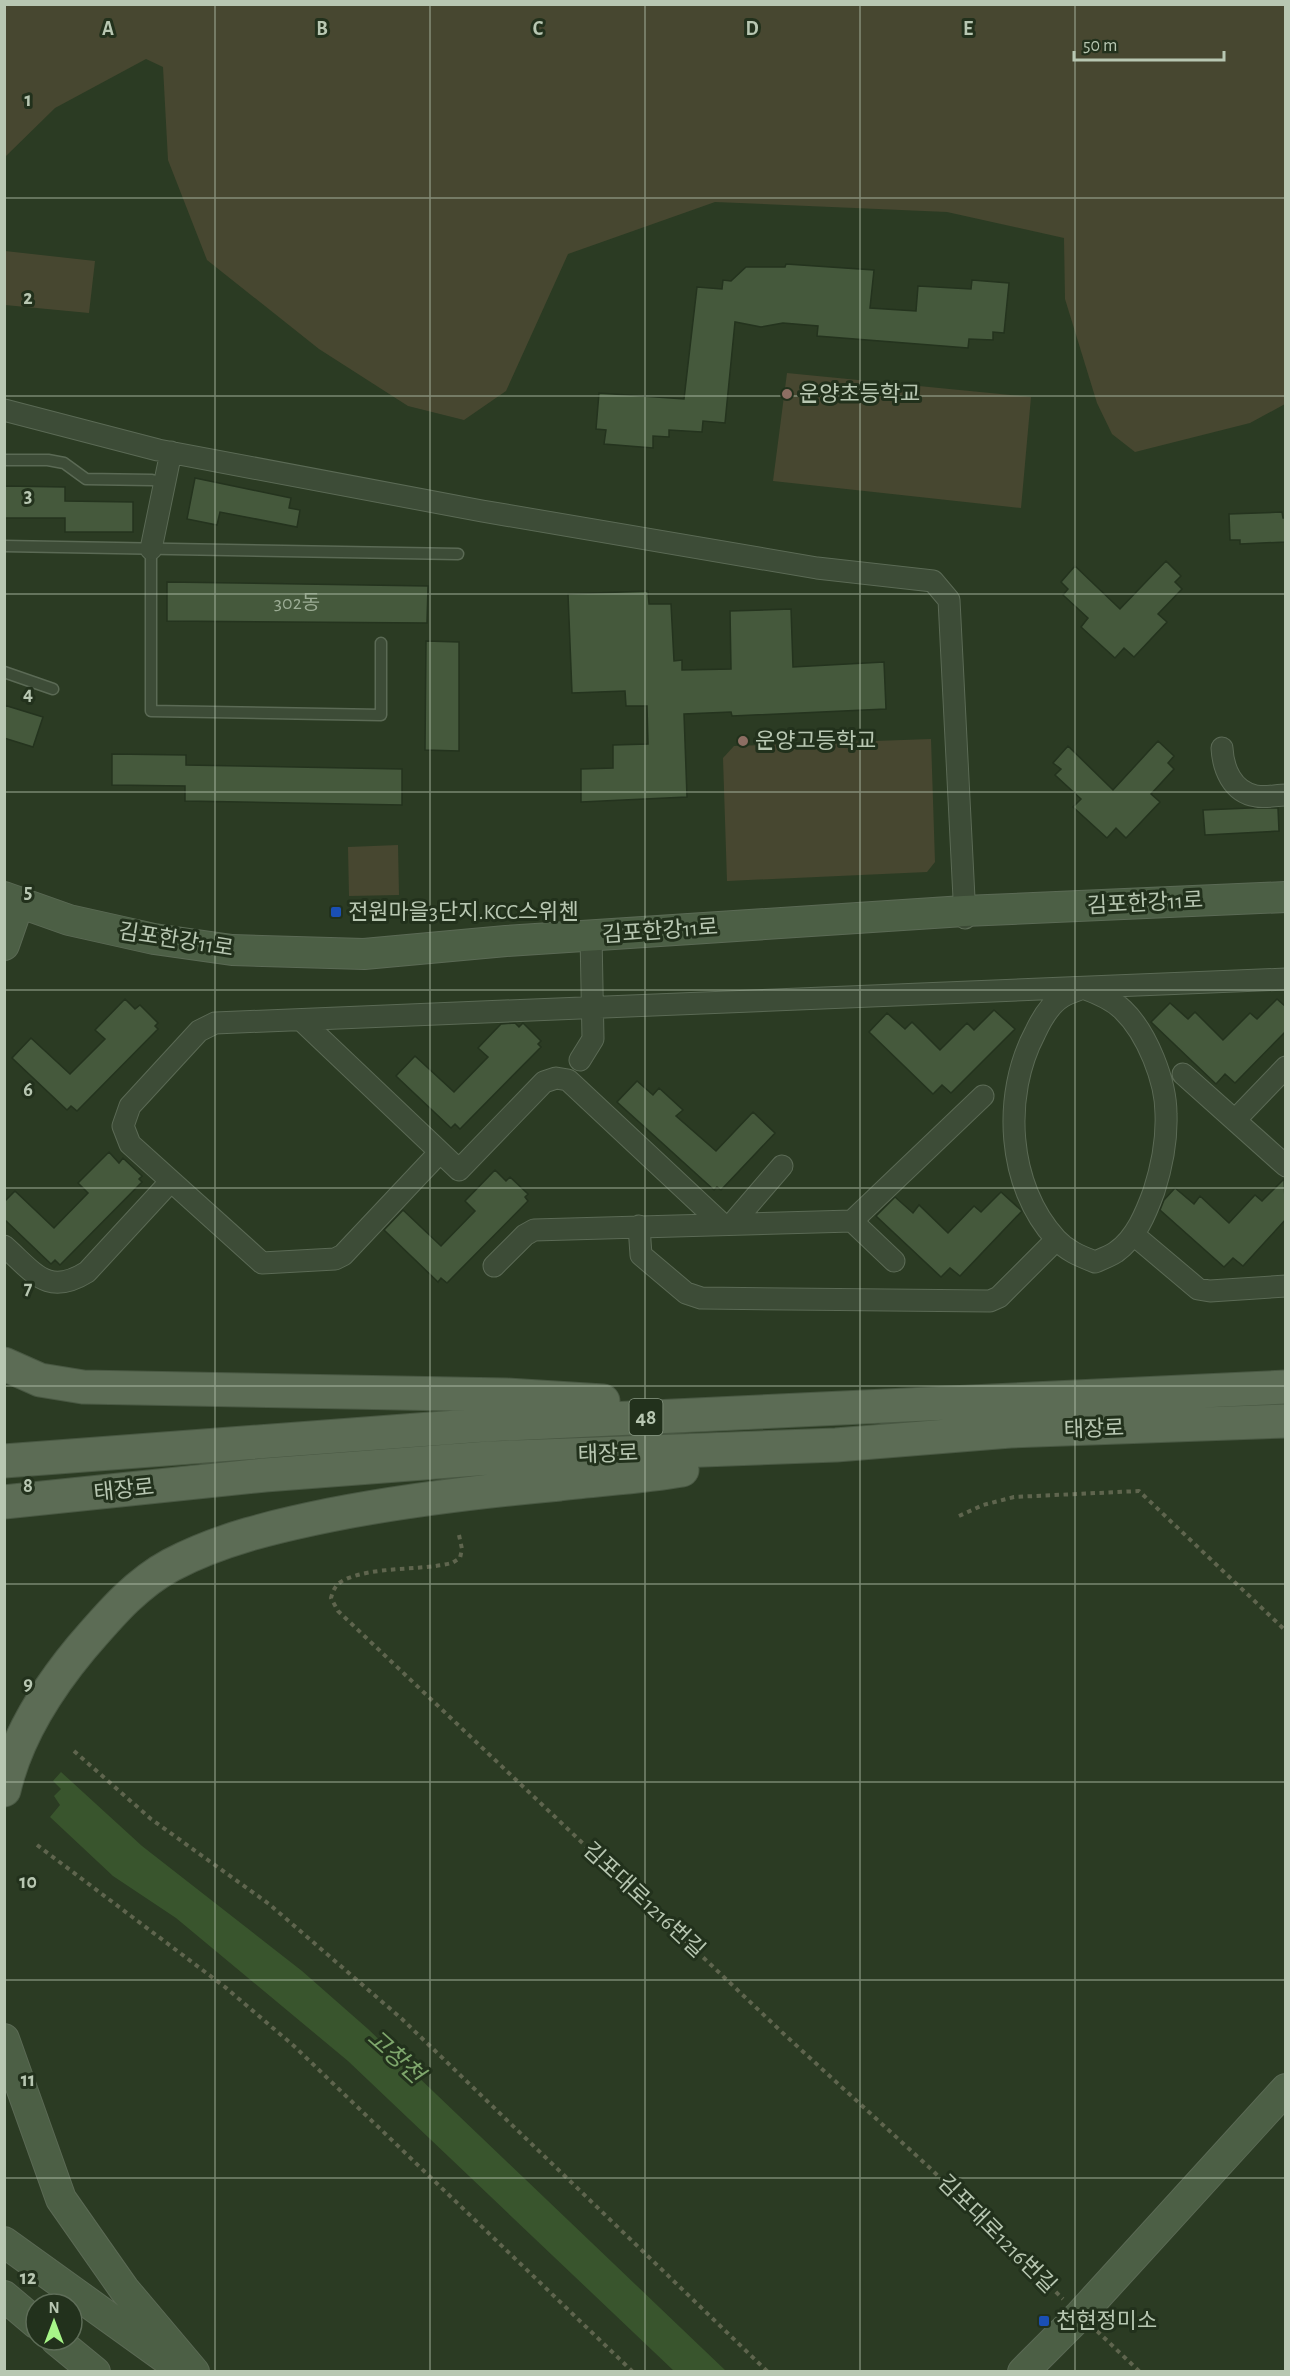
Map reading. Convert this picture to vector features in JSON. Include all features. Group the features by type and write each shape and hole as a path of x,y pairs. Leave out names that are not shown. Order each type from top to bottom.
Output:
{"main road":[{"path":"4,1364 40,1380 83,1387 506,1395 778,1412"},
{"name":"태장로","path":"6,1461 484,1425 1286,1387"},
{"name":"태장로","path":"7,1502 265,1475 489,1458 836,1445 1010,1431 1286,1421"},
{"path":"4,1790 8,1773 32,1718 68,1664 105,1621 147,1581 170,1566 218,1544 291,1523 389,1503 669,1472 836,1445"}],"street":[{"path":"4,410 171,452 482,511 817,568 933,581 949,600 964,915"},
{"path":"152,549 171,452"},
{"path":"1222,748 1222,765 1230,778 1242,790 1256,796 1286,795"},
{"name":"김포한강11로","path":"11,904 64,926 147,946 228,958 366,961 591,939 1286,897"},
{"path":"4,945 11,904"},
{"name":"김포한강11로","path":"964,915 1286,905"},
{"path":"580,1060 593,1039 591,939"},
{"path":"440,1152 343,1255 335,1259 262,1263 130,1144 123,1126 130,1106 206,1026 215,1023 1286,979"},
{"path":"1083,988 1101,994 1123,1010 1139,1031 1161,1082 1167,1113 1161,1164 1149,1204 1134,1234 1115,1252 1095,1262 1072,1253 1056,1240 1028,1193 1017,1160 1014,1122 1018,1079 1029,1044 1048,1010 1062,997 1083,988"},
{"path":"301,1020 459,1170 544,1082 556,1078 568,1080 727,1224"},
{"path":"1236,1119 1286,1066"},
{"path":"1183,1074 1286,1166"},
{"path":"494,1266 525,1234 534,1230 852,1221 983,1096"},
{"path":"727,1224 782,1166"},
{"path":"4,1246 44,1281 56,1284 73,1281 87,1272 171,1181"},
{"path":"852,1221 894,1261"},
{"path":"639,1226 641,1255 686,1293 701,1298 990,1301 999,1297 1056,1240"},
{"path":"1134,1234 1198,1288 1210,1290 1286,1286"},
{"path":"4,2039 61,2199 124,2289 194,2372"},
{"path":"1023,2372 1080,2315 1286,2089"},
{"path":"4,2242 185,2372"},
{"path":"4,2262 45,2292"},
{"path":"4,2296 24,2313"},
{"path":"4,2310 24,2323"},
{"path":"84,2321 151,2372"}],"lane":[{"path":"4,460 48,460 64,463 86,479 152,480 165,483"},
{"path":"4,546 458,554"},
{"path":"152,549 151,711 381,715 381,643"},
{"path":"4,672 54,689"}],"path":[{"path":"959,1516 990,1503 1014,1497 1139,1491 1286,1631"},
{"name":"김포대로1216번길","path":"459,1535 462,1549 460,1558 452,1563 359,1575 343,1580 334,1588 331,1598 338,1611 786,2036 946,2183 1140,2372"},
{"path":"74,1750 126,1799 269,1904 377,1997 768,2372"},
{"path":"37,1845 225,1987 294,2046 633,2372"}],"shaded area":[{"path":"5,4 1285,5 1285,404 1250,423 1135,452 1112,434 1097,403 1065,299 1064,238 947,212 715,202 568,254 506,391 464,420 408,406 319,349 207,260 168,160 163,67 146,59 55,108 5,157"},
{"path":"5,251 95,261 89,313 5,305"},
{"path":"787,373 1031,397 1021,508 773,481"},
{"path":"931,739 935,862 927,872 727,881 723,758 734,746"},
{"path":"398,845 399,895 349,896 348,847"}],"water":[{"name":"고창천","path":"61,1772 142,1846 302,1971 368,2029 726,2371 674,2371 348,2061 176,1918 113,1876 50,1817 60,1805 54,1796 61,1789 53,1781"}],"building":[{"name":"운양초등학교","path":"786,264 874,270 870,308 916,311 918,286 971,289 972,280 1009,283 1004,333 993,332 993,340 969,339 968,348 817,336 818,326 783,323 761,327 735,322 725,423 703,421 702,432 669,430 669,437 653,436 653,448 604,444 606,430 596,429 599,393 684,399 697,287 722,289 723,280 731,281 746,267 785,267"},
{"path":"195,478 291,498 289,508 300,510 297,527 220,512 217,525 187,519"},
{"path":"4,486 65,487 65,501 133,502 133,532 65,532 65,518 4,518"},
{"path":"1282,512 1283,518 1286,518 1286,542 1240,544 1240,540 1230,540 1229,514"},
{"path":"1166,561 1181,576 1175,582 1182,589 1158,614 1167,622 1134,657 1124,648 1115,658 1081,627 1088,618 1063,595 1068,589 1061,582 1075,566 1120,609"},
{"path":"167,582 428,586 427,623 167,621"},
{"name":"운양고등학교","path":"648,591 649,604 671,604 674,661 682,660 682,670 731,669 730,611 791,609 793,667 884,662 886,709 732,716 731,712 684,714 687,797 581,802 581,769 613,768 613,745 648,744 647,706 626,706 625,691 572,693 568,594"},
{"path":"426,641 459,642 459,751 425,750"},
{"path":"4,705 43,717 33,747 4,738"},
{"path":"1158,741 1174,756 1168,763 1174,769 1151,794 1160,802 1126,838 1116,828 1107,838 1073,807 1081,799 1055,775 1061,769 1053,763 1068,746 1113,790"},
{"path":"112,754 186,755 186,765 402,769 402,805 185,801 185,786 112,785"},
{"path":"1278,808 1279,831 1205,835 1203,810"},
{"path":"125,999 135,1009 140,1005 158,1023 155,1026 158,1029 77,1111 71,1106 67,1110 12,1058 31,1038 70,1074 105,1039 95,1030"},
{"path":"1277,999 1286,1007 1286,1031 1235,1083 1225,1074 1216,1084 1151,1022 1170,1003 1188,1019 1195,1012 1223,1040 1250,1013 1257,1019"},
{"path":"994,1010 1015,1029 951,1093 942,1085 933,1094 869,1032 887,1013 905,1029 912,1022 940,1050 967,1023 974,1030"},
{"path":"515,1023 519,1027 523,1023 541,1041 538,1044 541,1047 460,1129 455,1124 451,1128 396,1076 415,1056 454,1092 488,1057 478,1048 501,1024"},
{"path":"637,1081 653,1095 659,1088 683,1110 676,1116 716,1151 753,1112 775,1133 721,1190 717,1187 714,1190 617,1102"},
{"path":"109,1152 119,1163 123,1158 142,1176 139,1179 142,1182 60,1265 55,1260 51,1264 4,1219 4,1202 15,1191 54,1228 88,1193 78,1183"},
{"path":"495,1170 506,1181 510,1177 528,1194 525,1197 528,1201 447,1283 441,1278 438,1282 384,1230 403,1210 441,1246 475,1211 465,1201"},
{"path":"1284,1179 1286,1219 1243,1266 1233,1258 1224,1267 1160,1210 1164,1200 1175,1188 1194,1204 1200,1196 1229,1223 1255,1195 1262,1201"},
{"path":"1001,1192 1022,1211 960,1276 950,1268 941,1277 876,1216 895,1197 913,1213 919,1205 948,1233 974,1206 981,1212"}],"place":[{"name":"운양초등학교","path":"787,394"},
{"name":"운양고등학교","path":"743,741"},
{"name":"전원마을3단지.KCC스위첸","path":"336,912"},
{"name":"천현정미소","path":"1044,2321"}]}
